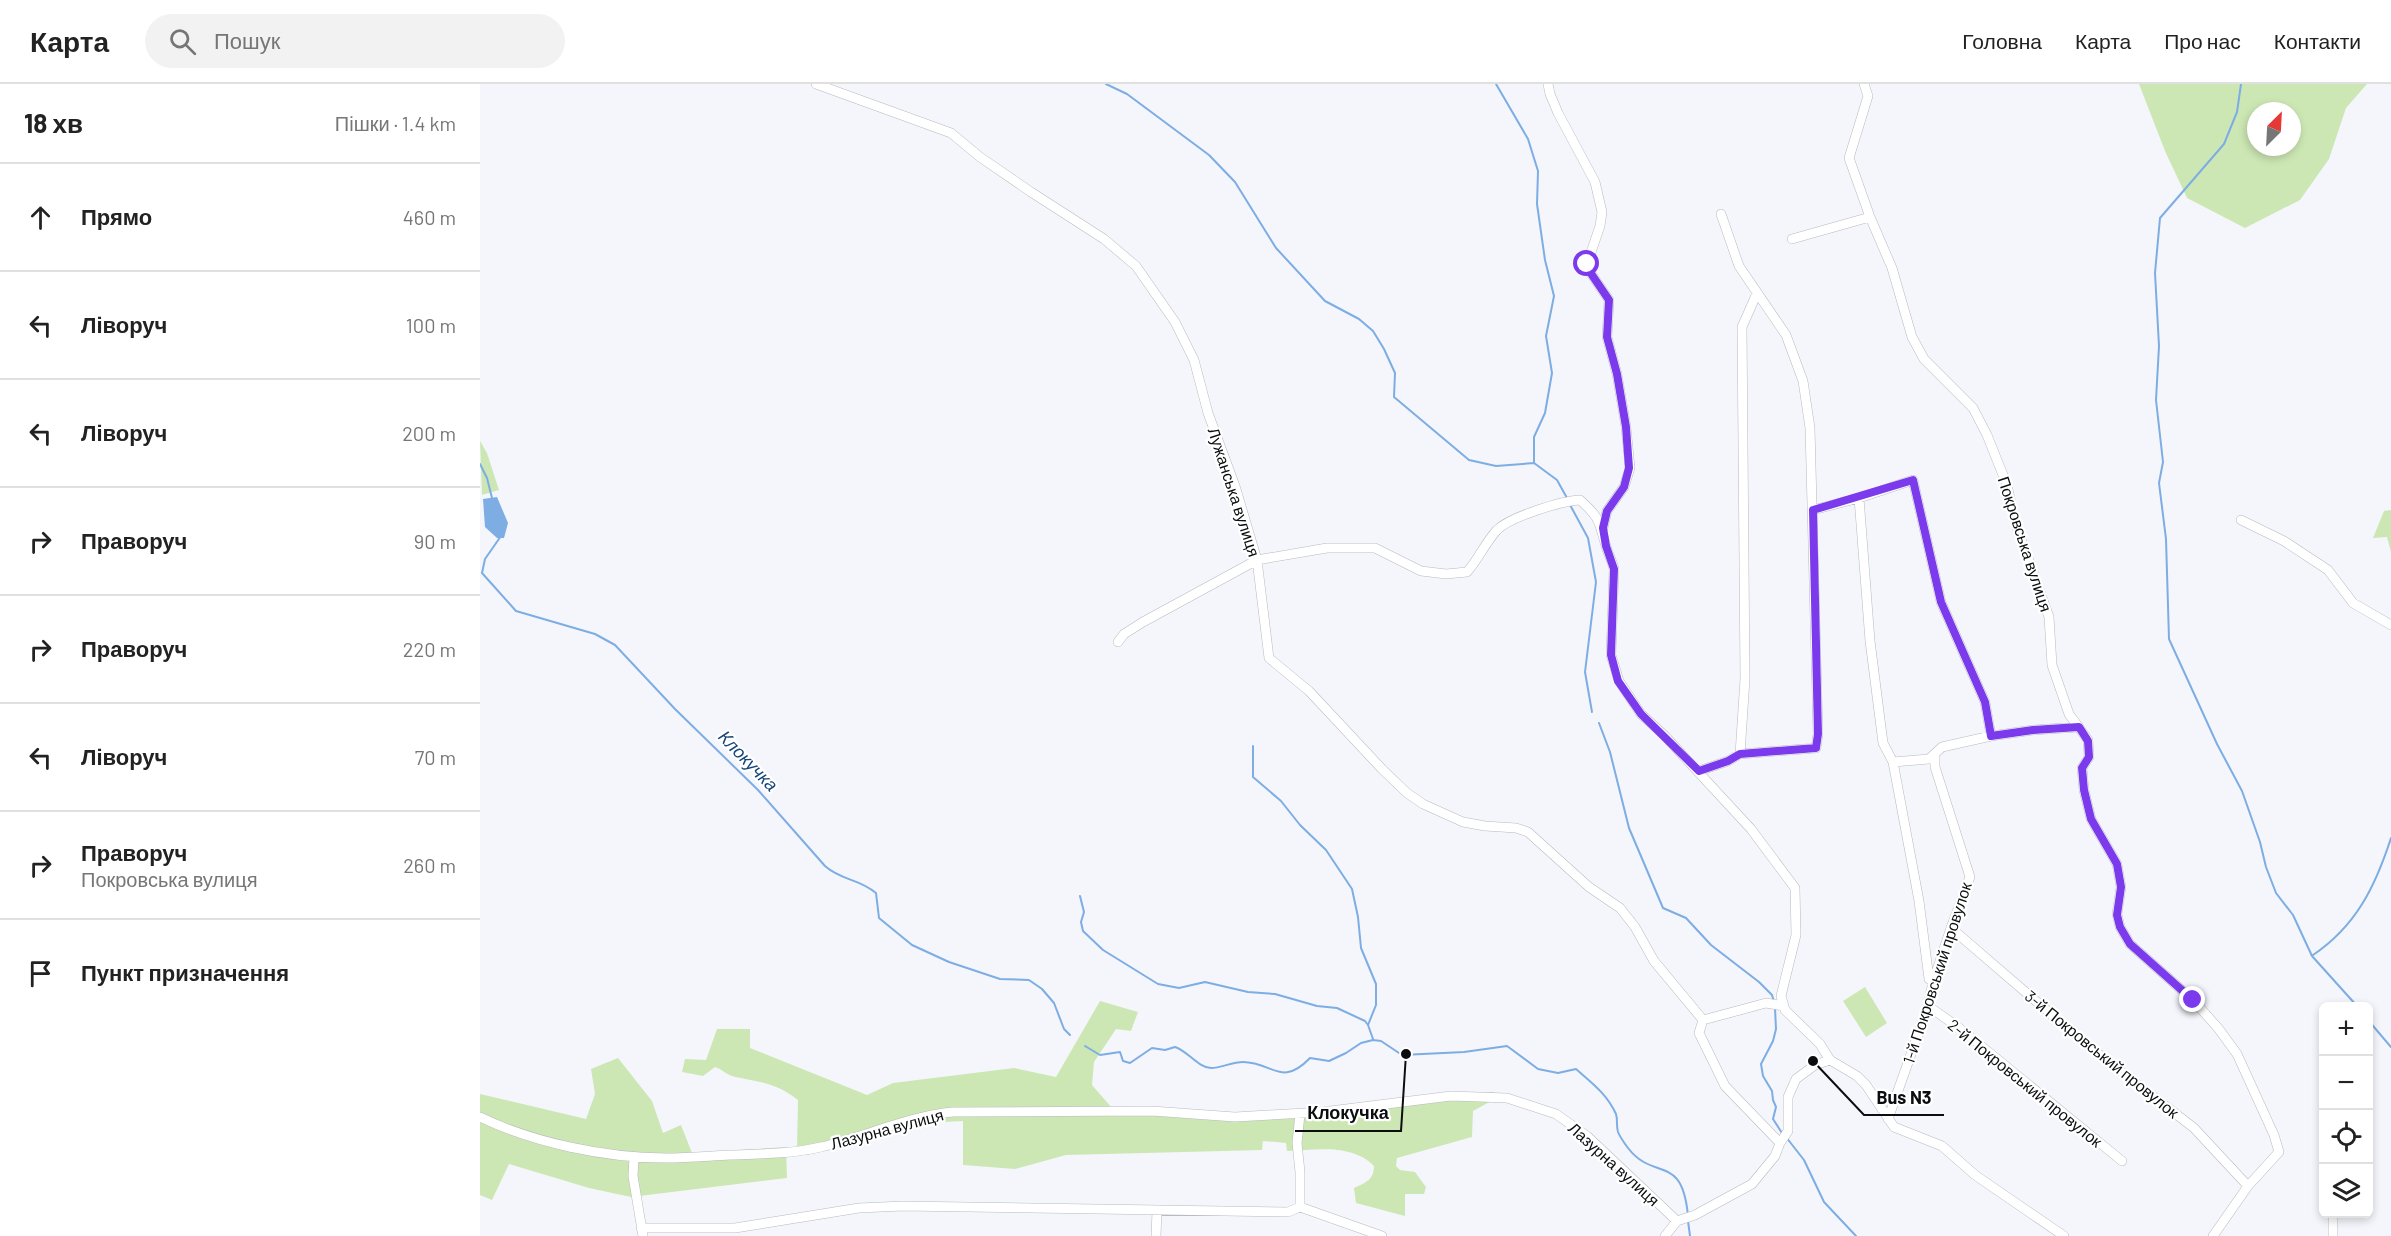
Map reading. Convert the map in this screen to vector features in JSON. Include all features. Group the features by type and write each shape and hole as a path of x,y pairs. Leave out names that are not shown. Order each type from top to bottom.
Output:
{"street":[{"name":"Лужанська вулиця","path":"816,84 951,133 980,157 1104,239 1136,266 1175,322 1194,360 1208,414 1235,486 1257,560 1269,658 1309,691 1407,793 1434,810 1463,822 1524,830 1589,887 1620,908 1635,927 1654,961 1703,1020"},
{"path":"1548,84 1558,113 1595,182 1602,212 1600,226 1587,264 1609,300 1607,337 1617,374 1626,427 1629,468 1624,487 1607,511 1603,528"},
{"name":"Покровська вулиця","path":"1864,84 1868,96 1850,158 1870,217 1892,268 1912,337 1924,359 1973,408 1987,435 2007,486 2016,525 2049,617 2052,665 2069,714 2088,741 2089,757 2082,768 2084,790 2091,819 2117,864 2121,887 2117,915 2120,927 2130,944 2193,1000 2218,1028 2237,1054 2274,1135 2279,1152 2248,1186 2213,1236"},
{"path":"1699,771 1728,761 1740,754 1816,748 1813,510 1810,429 1803,381 1786,335 1739,266 1721,214"},
{"path":"1792,238 1870,217"},
{"path":"1740,754 1744,679 1742,327 1757,293"},
{"path":"1813,510 1913,480 1941,602 1985,702 1991,736"},
{"path":"1859,498 1870,641 1883,743 1893,762 1919,901 1929,979 1933,982"},
{"path":"1118,642 1125,634 1143,622 1257,560 1327,548 1368,547 1375,548 1420,571 1446,574 1467,572 1498,529 1538,510 1568,500 1580,500 1594,513 1603,528 1614,569 1611,655 1618,681 1641,714 1699,771 1751,829 1795,888 1796,935 1780,1005"},
{"path":"2241,520 2284,541 2328,570 2354,603 2391,625"},
{"path":"1893,762 1929,759 1935,756 1942,747 1991,736 2079,727"},
{"name":"1-й Покровський провулок","path":"1888,1119 1970,877 1935,767 1935,756"},
{"name":"3-й Покровський провулок","path":"1951,928 2087,1045 2194,1128 2248,1186"},
{"path":"1784,1138 1725,1086 1699,1033 1703,1020 1766,1003 1780,1005 1820,1044 1830,1060 1857,1076 1866,1085 1888,1119 1901,1131 1930,1139 1942,1146 1974,1175 2064,1236"},
{"name":"2-й Покровський провулок","path":"1928,1006 1966,1034 2122,1161"},
{"path":"1665,1236 1681,1220 1695,1215 1752,1184 1775,1156 1784,1138 1788,1097 1796,1079 1815,1065 1830,1060"},
{"name":"Лазурна вулиця","path":"480,1117 512,1130 573,1147 634,1157 666,1158 792,1152 840,1142 930,1114 953,1112 1062,1110 1131,1113 1152,1111 1235,1117 1300,1114 1458,1095 1498,1097 1518,1100 1556,1114 1587,1136 1681,1220"},
{"path":"1300,1114 1297,1143 1300,1207"},
{"path":"634,1157 633,1176 642,1232 735,1228 867,1207 1277,1213 1295,1211 1300,1207"},
{"path":"1300,1207 1382,1236"},
{"path":"1156,1211 1156,1236"},
{"path":"2333,1219 2333,1236"}],"green space":[{"path":"2139,84 2367,84 2346,108 2329,159 2300,200 2245,228 2187,198 2165,151"},
{"path":"480,441 487,453 499,490 482,495"},
{"path":"2391,510 2391,552 2387,537 2373,538 2384,511"},
{"path":"1865,987 1887,1023 1866,1037 1843,1001"},
{"path":"1100,1001 1138,1012 1131,1031 1116,1029 1094,1062 1092,1085 1112,1108 1259,1115 1441,1093 1494,1092 1493,1100 1473,1111 1472,1137 1397,1158 1396,1166 1400,1170 1415,1172 1426,1187 1424,1194 1405,1194 1405,1216 1356,1203 1354,1188 1368,1180 1374,1171 1374,1166 1365,1159 1344,1151 1321,1149 1287,1151 1286,1143 1263,1141 1262,1150 1066,1155 1015,1169 963,1165 963,1121 924,1123 807,1155 797,1149 798,1100 789,1094 766,1084 730,1075 715,1067 703,1076 682,1072 685,1059 706,1060 717,1029 750,1029 750,1048 867,1095 893,1083 1014,1068 1056,1077"},
{"path":"618,1058 652,1101 663,1133 681,1125 692,1153 786,1147 787,1178 631,1197 589,1188 509,1164 492,1200 480,1195 480,1094 586,1119 595,1094 591,1069"}],"water":[{"path":"497,497 508,523 504,538 497,538 485,527 483,499"}],"waterway":[{"path":"1106,84 1127,94 1209,155 1235,182 1276,248 1325,301 1359,319 1373,331 1395,373 1394,397 1469,460 1496,466 1534,463 1557,480 1567,498"},
{"path":"1496,84 1528,139 1538,171 1537,204 1545,260 1554,296 1546,336 1552,373 1545,413 1534,437 1534,463"},
{"path":"2241,84 2237,112 2224,144 2160,218 2155,273 2159,346 2156,400 2163,462 2159,483 2166,539 2169,639 2217,744 2242,791 2276,893 2293,915 2312,956 2353,1002"},
{"name":"Клокучка","path":"480,464 487,478 492,498"},
{"path":"1569,503 1588,538 1596,582 1585,672 1592,712"},
{"name":"Клокучка","path":"501,536 485,559 482,573 516,611 595,634 615,645 675,709 758,790 825,866 876,893 879,918 912,945 949,962 1000,979 1029,980 1042,989 1054,1003 1064,1029 1070,1035"},
{"path":"1599,723 1610,752 1629,828 1663,908 1686,918 1711,945 1759,982 1772,995 1774,1002"},
{"path":"1253,746 1253,777 1281,801 1300,825 1326,850 1352,889 1361,948 1376,984 1376,1005 1368,1025 1373,1039"},
{"path":"2313,955 2341,931 2362,904 2371,889 2391,838"},
{"path":"1080,896 1084,912 1081,922 1083,931 1103,950 1158,984 1179,988 1205,982 1248,992 1275,994 1317,1006 1337,1008 1365,1021 1368,1025"},
{"path":"1775,1008 1776,1029 1773,1041 1761,1064 1763,1076 1772,1091 1776,1107 1773,1119 1782,1133"},
{"path":"2373,1026 2391,1047"},
{"name":"Клокучка","path":"1085,1046 1100,1055 1120,1052 1123,1061 1130,1063 1152,1048 1165,1050 1175,1047 1206,1067 1215,1068 1243,1062 1284,1072 1300,1067 1310,1058 1329,1061 1361,1043 1373,1040 1381,1041 1402,1055 1464,1052 1507,1046 1538,1069 1558,1073 1576,1069 1593,1084 1604,1095 1617,1116 1618,1132 1628,1148 1638,1158 1673,1175 1680,1183 1688,1216"},
{"path":"1786,1137 1804,1160 1824,1202 1856,1236"},
{"name":"Клокучка","path":"1688,1221 1690,1236"}],"place":[{"name":"Клокучка","path":"1406,1054"},
{"name":"Bus N3","path":"1813,1061"}],"route":[{"path":"1587,264 1609,300 1607,337 1617,374 1626,427 1629,468 1624,487 1607,511 1603,528 1614,569 1611,655 1618,681 1641,714 1699,771 1728,761 1740,754 1816,748 1818,734 1813,510 1913,480 1941,602 1985,702 1991,736 2079,727 2088,741 2089,757 2082,768 2084,790 2091,819 2111,850 2117,864 2121,887 2117,915 2120,927 2130,944 2193,1000"}]}
